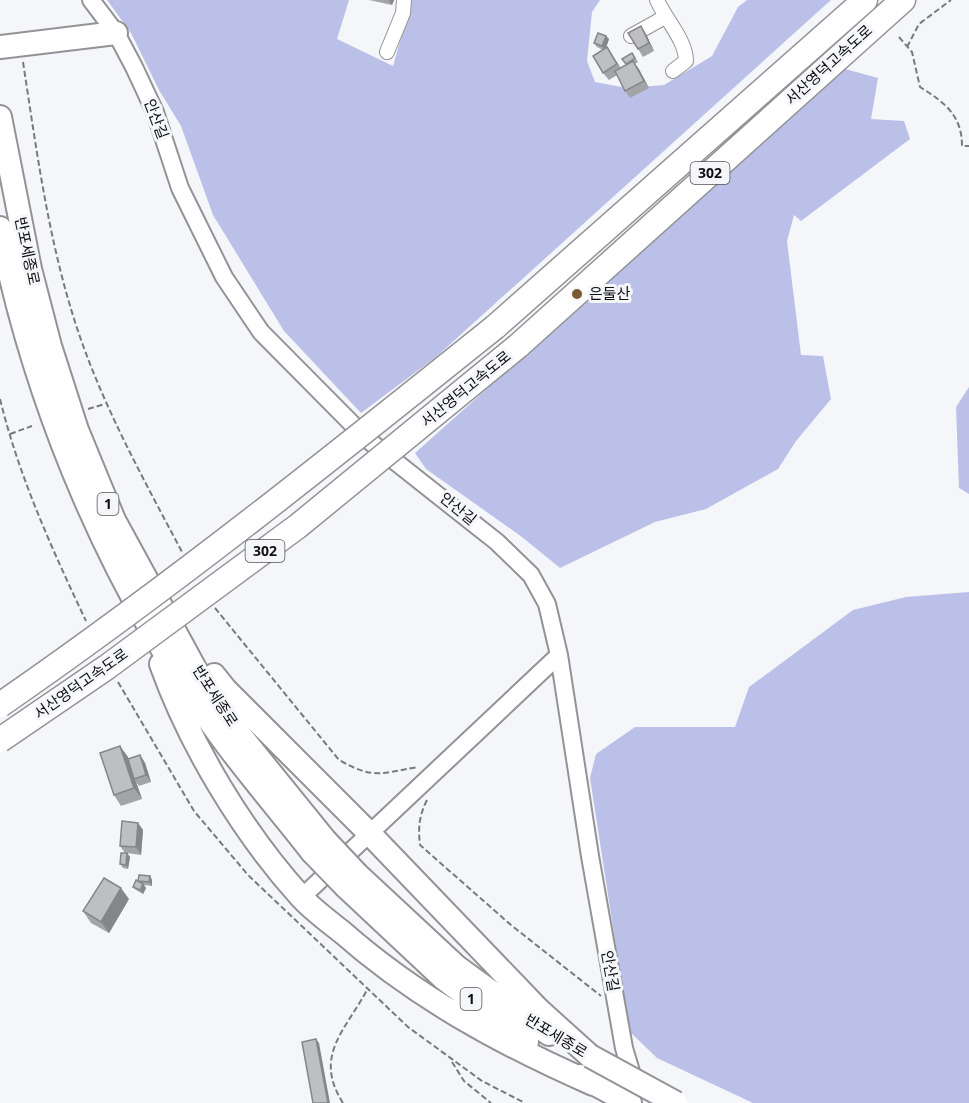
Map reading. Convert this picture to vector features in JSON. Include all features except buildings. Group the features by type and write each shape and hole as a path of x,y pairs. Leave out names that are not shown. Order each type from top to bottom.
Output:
{"highway":[{"name":"서산영덕고속도로","path":"0,705 87,645 275,503 495,327 865,0"},
{"name":"서산영덕고속도로","path":"0,740 107,667 298,526 518,346 903,0"},
{"path":"10,46 116,33"},
{"name":"반포세종로","path":"0,117 30,269 77,430 150,605"},
{"name":"반포세종로","path":"0,228 9,274 61,435 96,525 240,735 319,846 443,978 526,1042 611,1093"},
{"path":"150,605 226,690 370,834 539,1010 590,1056"},
{"path":"150,605 167,683 207,764 256,840 301,898 367,955 426,998 519,1051 611,1093"},
{"name":"반포세종로","path":"352,881 457,967 535,1026 676,1103"}],"street":[{"name":"안산길","path":"91,0 116,33 155,112 185,198 224,277 261,332 368,440 453,505 531,575 547,604 559,655 624,1048 641,1103"},
{"path":"387,52 403,13 404,0"},
{"path":"657,0 664,17 686,51 686,61 673,71"},
{"path":"632,36 664,17"},
{"path":"301,898 559,655"}],"path":[{"path":"907,47 919,24 951,0"},
{"path":"899,37 912,52 920,87 946,104 958,120 962,146 969,146"},
{"path":"10,46 56,256 79,333 106,404 127,449 183,554"},
{"path":"82,411 106,404"},
{"path":"10,434 32,426"},
{"path":"210,599 221,617 339,760 360,772 380,775 445,763"},
{"path":"430,795 419,820 420,846 511,925 617,1009"},
{"path":"343,1103 329,1070 332,1049 367,989"},
{"path":"450,1060 464,1081 491,1103"}],"shaded area":[{"path":"107,0 349,0 337,39 393,66 412,0 600,0 592,12 587,61 595,82 627,88 664,85 712,56 738,7 747,0 831,0 436,357 361,413 284,331 213,215 181,126 159,90 131,33"},
{"path":"845,69 878,78 871,119 904,121 910,139 801,221 794,215 787,241 801,355 823,356 831,399 796,441 778,469 706,509 655,522 560,568 522,537 426,469 415,453"},
{"path":"969,387 969,494 959,488 956,407"},
{"path":"969,592 969,1103 753,1103 657,1058 629,1031 590,778 596,754 635,727 735,727 749,687 853,610 906,597"}],"place":[{"name":"은둘산","path":"577,294"}]}
